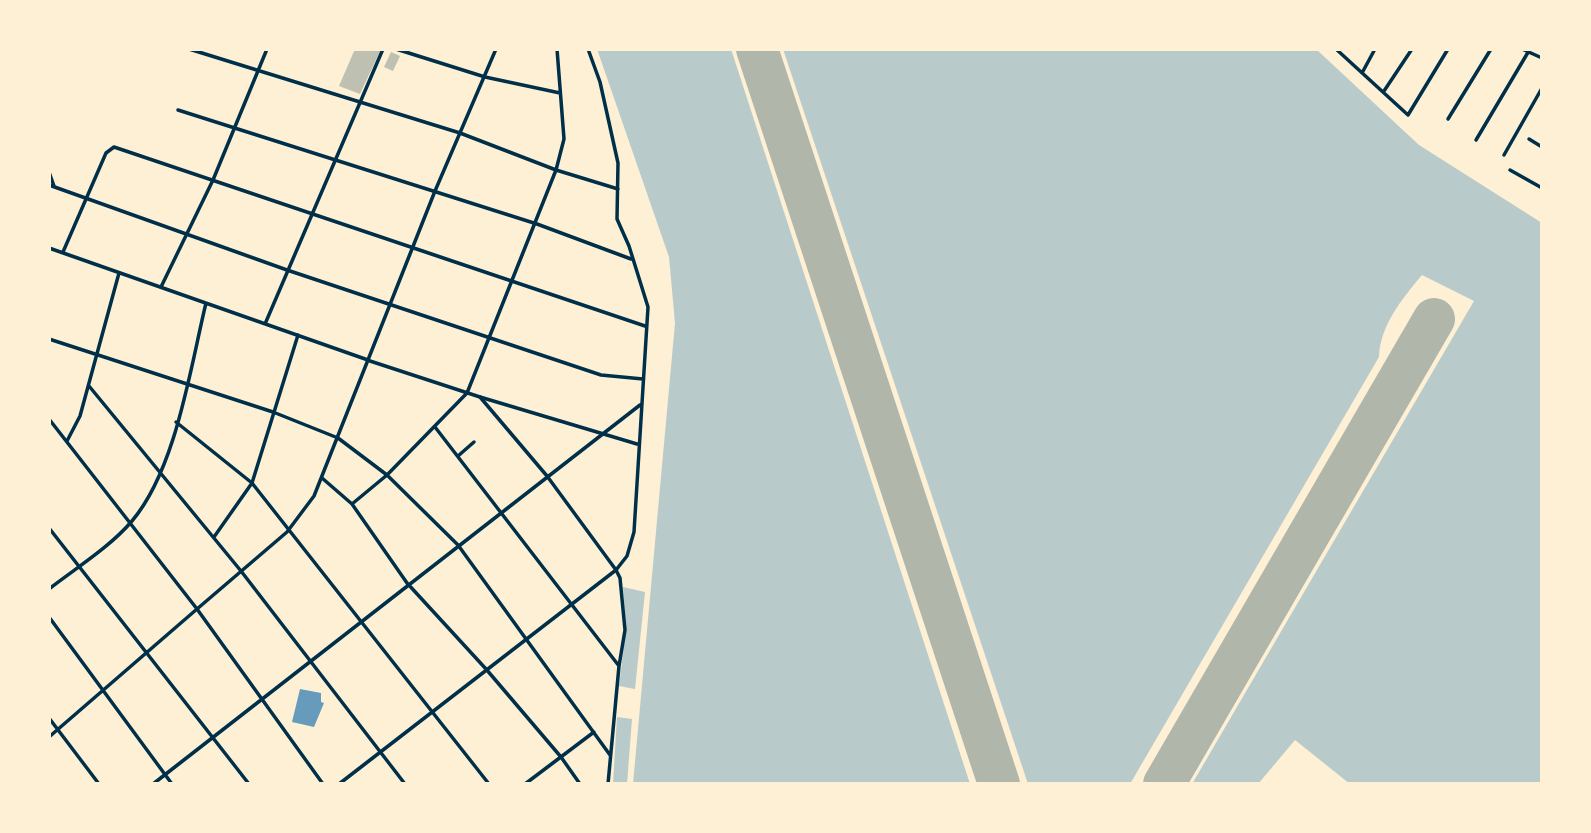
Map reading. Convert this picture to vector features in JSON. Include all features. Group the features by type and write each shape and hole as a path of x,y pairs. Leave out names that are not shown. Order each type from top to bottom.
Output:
{"street":[{"path":"189,49 460,133 556,170 618,189"},
{"path":"161,287 213,180 267,49"},
{"path":"265,324 358,100 383,49"},
{"path":"396,49 485,77 560,93"},
{"path":"49,737 287,532 314,496 370,361 435,191 496,49"},
{"path":"352,504 387,475 467,393 487,337 537,224 556,170 564,139 557,49"},
{"path":"339,784 572,605 616,570 627,556 634,532 648,307 629,246 617,219 618,189 613,134 588,49"},
{"path":"1336,49 1408,114 1448,49"},
{"path":"1362,72 1375,49"},
{"path":"1384,91 1412,49"},
{"path":"1448,119 1491,49"},
{"path":"1522,49 1542,58"},
{"path":"1476,140 1529,50"},
{"path":"1504,155 1542,88"},
{"path":"178,110 537,224 631,259"},
{"path":"1529,139 1542,147"},
{"path":"62,252 109,148 114,147 645,326"},
{"path":"1510,170 1542,188"},
{"path":"49,172 55,187"},
{"path":"49,185 287,270 601,375 643,379"},
{"path":"49,247 370,361 601,435 638,444"},
{"path":"67,441 80,416 119,272"},
{"path":"49,589 131,523 162,474 206,303"},
{"path":"214,537 252,483 298,335"},
{"path":"49,339 273,412 338,438 387,475 458,545 611,756"},
{"path":"89,386 242,572 405,784"},
{"path":"480,397 547,476 620,578 625,630 608,784"},
{"path":"494,414 502,404"},
{"path":"153,784 407,583 640,405"},
{"path":"49,418 197,609 323,784"},
{"path":"176,422 252,483 287,532 435,712 489,784"},
{"path":"435,427 619,666"},
{"path":"458,456 474,442"},
{"path":"322,478 352,504 407,583 486,669 561,757 580,784"},
{"path":"49,528 249,784"},
{"path":"49,617 172,784"},
{"path":"49,718 99,784"},
{"path":"525,784 594,732"}],"shaded area":[{"path":"597,49 731,49 970,784 633,784 675,323 669,257"},
{"path":"783,49 1316,49 1419,145 1542,223 1542,784 1350,784 1295,740 1258,784 1192,784 1474,301 1422,275 1388,323 1380,345 1379,357 1130,784 1028,784"},
{"path":"623,587 645,592 635,689 619,686 626,629"},
{"path":"617,717 632,719 627,784 613,784"}],"water":[{"path":"300,689 321,693 321,702 324,703 314,727 292,722"}],"building":[{"path":"355,49 381,49 360,94 339,86"},
{"path":"391,52 400,56 393,71 384,67"}],"runway":[{"path":"757,49 999,784"},
{"path":"1164,784 1434,319"}]}
